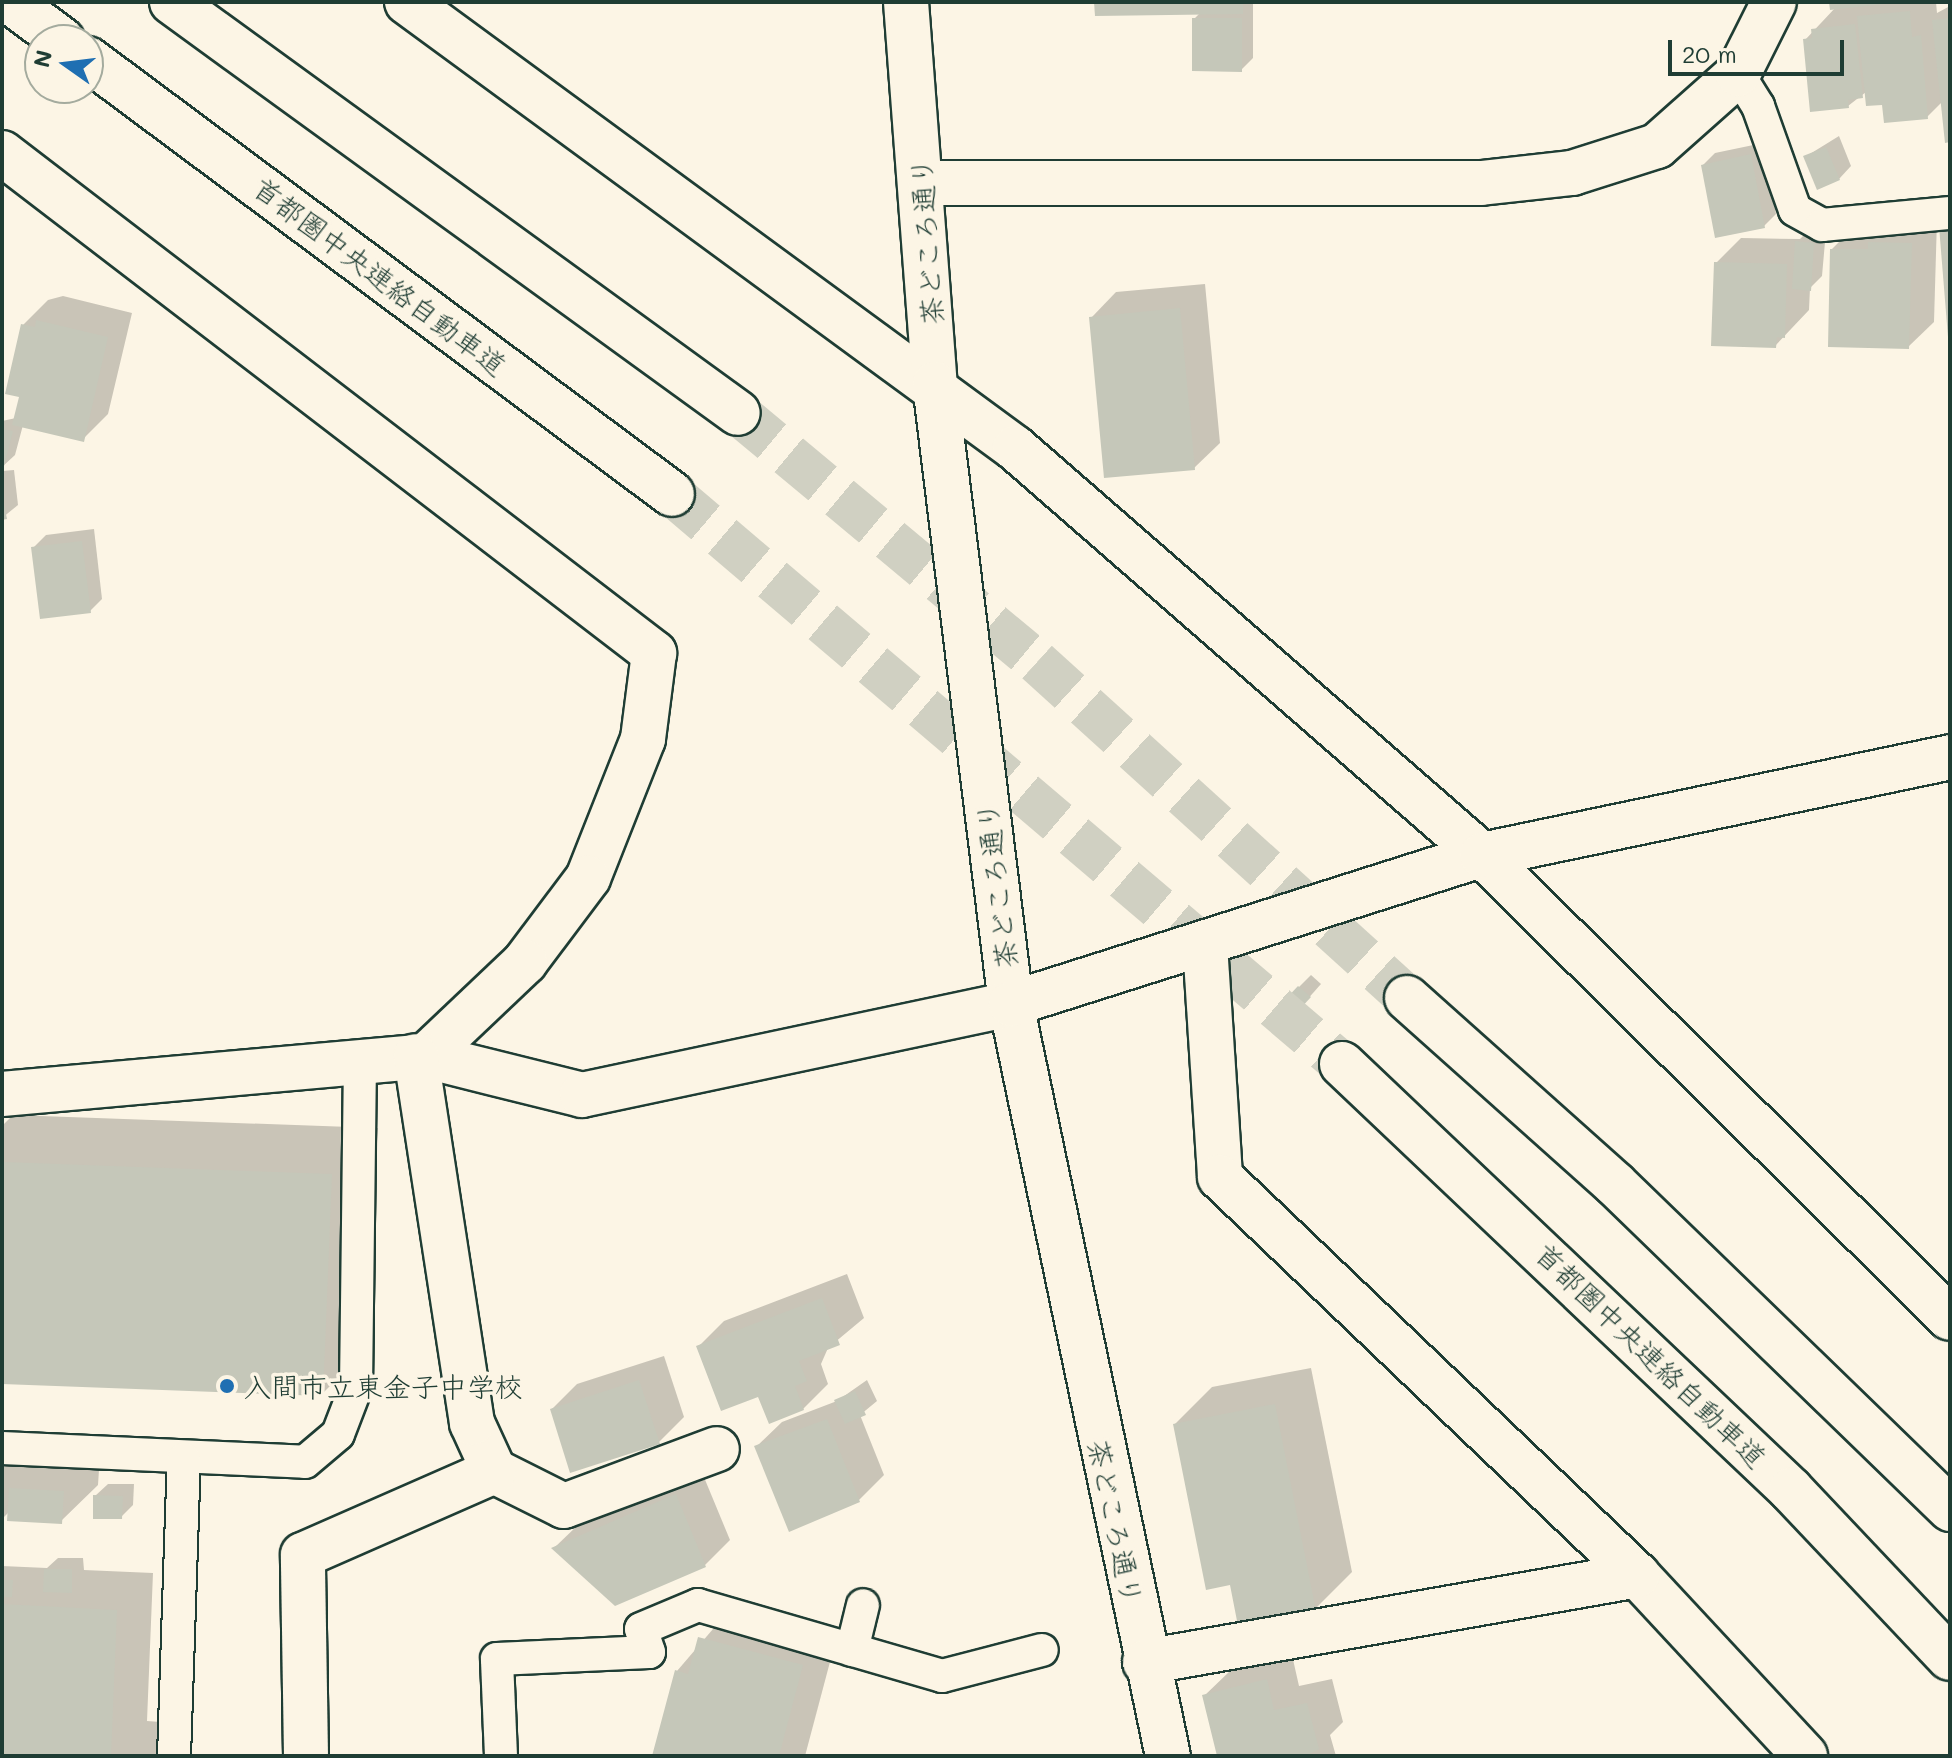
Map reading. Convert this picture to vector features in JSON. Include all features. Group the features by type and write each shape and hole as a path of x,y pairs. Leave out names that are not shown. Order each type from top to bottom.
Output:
{"main road":[{"path":"11,2 41,24"},
{"path":"172,2 738,413"},
{"path":"407,2 935,384 1482,855 1950,1318"},
{"name":"茶どころ通り","path":"906,2 923,183 935,384 1011,1004 1145,1662 1168,1756"},
{"path":"923,183 1481,183 1572,173 1657,146 1738,74 1774,2"},
{"name":"首都圏中央連絡自動車道","path":"104,71 672,494"},
{"path":"2,153 654,653 643,739 588,878 525,962 421,1056"},
{"path":"2,1094 421,1056 582,1095 1011,1004 1482,855 1950,757"},
{"path":"1205,944 1220,1177 1637,1575 1805,1756"},
{"path":"1407,998 1615,1184 1950,1509"},
{"path":"421,1056 472,1423 494,1471 564,1506 717,1449"},
{"name":"首都圏中央連絡自動車道","path":"1342,1064 1791,1490 1950,1658"},
{"path":"306,1756 303,1555 494,1471"},
{"path":"1145,1662 1637,1575"}],"lane":[{"path":"1738,74 1758,106 1795,210 1822,225 1950,213"},
{"path":"2,1448 184,1459 305,1462 338,1434 356,1387 360,1061"},
{"path":"174,1756 184,1459"},
{"path":"501,1756 497,1647 649,1652 641,1629 698,1605 942,1676 1042,1650"},
{"path":"852,1650 863,1605"}],"building":[{"path":"1094,2 1243,2 1243,14 1095,16"},
{"path":"1829,2 1884,2 1884,4 1830,10"},
{"path":"1910,11 1912,37 1921,35 1928,119 1884,123 1882,105 1866,106 1857,16"},
{"path":"1192,18 1242,18 1242,72 1192,71"},
{"path":"1950,18 1950,142 1945,143 1932,20"},
{"path":"1855,24 1863,98 1848,100 1849,108 1810,112 1803,39 1812,38 1811,29"},
{"path":"1826,147 1840,180 1817,190 1803,156"},
{"path":"1751,154 1765,228 1715,238 1701,165"},
{"path":"1950,225 1950,337 1948,337 1939,226"},
{"path":"1795,241 1814,243 1811,291 1792,289"},
{"path":"1868,242 1912,243 1909,349 1828,347 1830,249 1868,249"},
{"path":"1714,262 1787,264 1785,338 1777,337 1776,348 1711,346"},
{"path":"1180,308 1195,470 1104,478 1089,317"},
{"path":"36,320 108,337 84,442 12,425 19,397 5,394 21,324 35,327"},
{"path":"2,429 13,431 3,470 2,470"},
{"path":"2,494 7,519 2,520"},
{"path":"82,541 91,613 40,619 31,547"},
{"path":"1298,986 1311,997 1277,1034 1264,1022"},
{"path":"2,1162 332,1174 323,1396 2,1384"},
{"path":"822,1298 840,1345 799,1361 807,1381 795,1386 804,1410 769,1424 758,1397 721,1411 696,1346"},
{"path":"639,1380 660,1444 570,1473 550,1409"},
{"path":"855,1391 866,1415 845,1424 834,1400"},
{"path":"1275,1404 1316,1611 1238,1626 1230,1585 1206,1590 1173,1424"},
{"path":"827,1419 860,1502 789,1532 754,1446"},
{"path":"9,1488 64,1491 62,1524 7,1521"},
{"path":"676,1494 706,1567 615,1606 551,1548"},
{"path":"93,1495 123,1496 122,1519 93,1519"},
{"path":"44,1569 72,1569 72,1593 43,1592"},
{"path":"2,1580 13,1580 12,1597 2,1597"},
{"path":"2,1604 117,1610 111,1756 2,1756"},
{"path":"698,1637 803,1665 779,1756 652,1756 675,1670 688,1674"},
{"path":"1267,1679 1274,1710 1307,1703 1319,1749 1305,1756 1217,1756 1202,1695"}],"tunnel":[{"path":"738,413 1037,662 1407,998"},
{"path":"672,494 1342,1064"}],"place":[{"name":"入間市立東金子中学校","path":"227,1386"}]}
